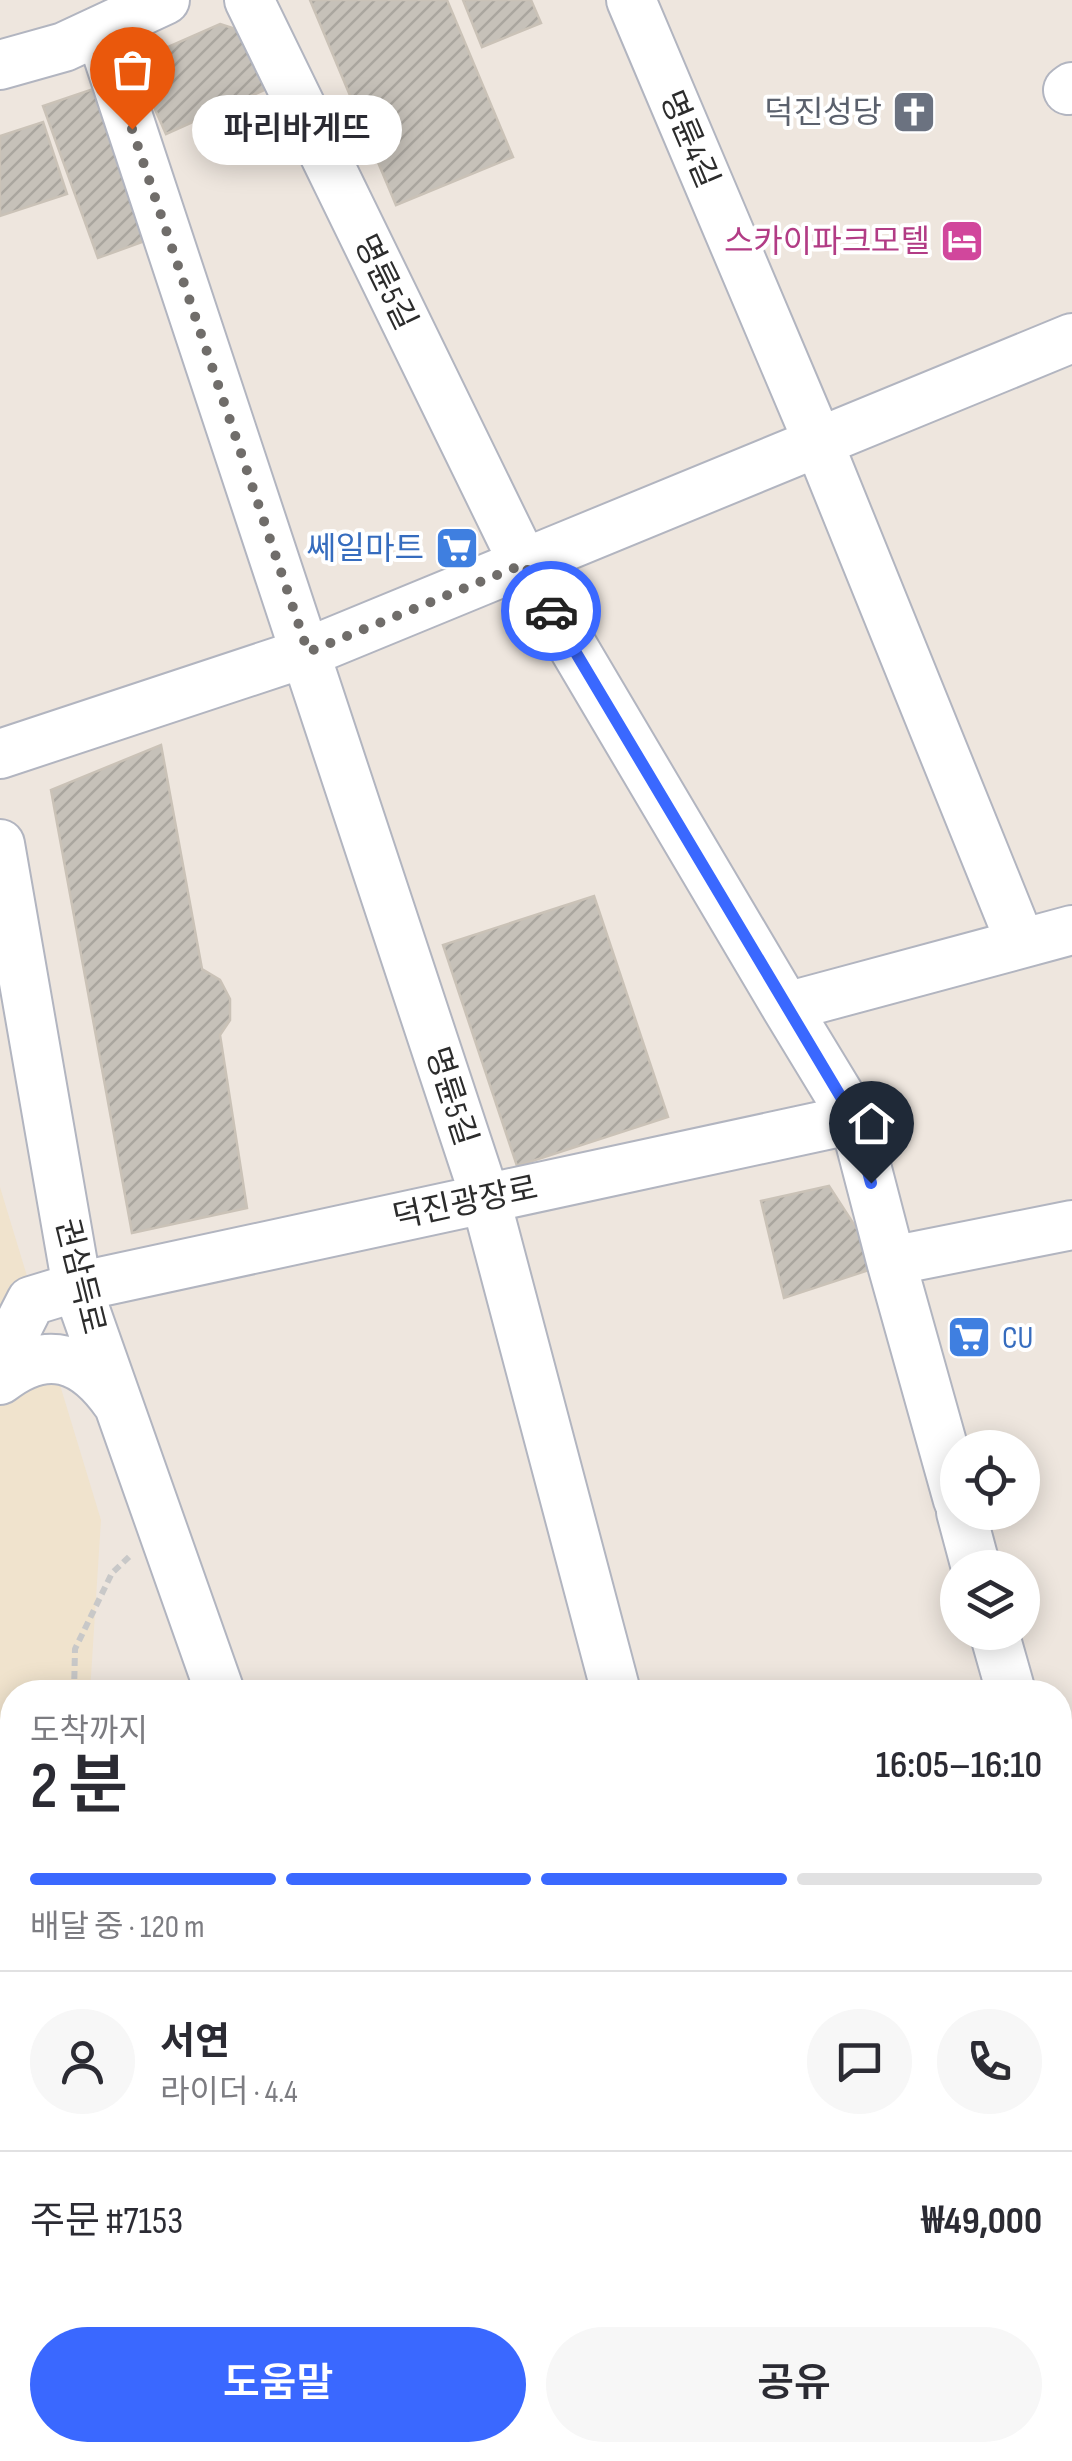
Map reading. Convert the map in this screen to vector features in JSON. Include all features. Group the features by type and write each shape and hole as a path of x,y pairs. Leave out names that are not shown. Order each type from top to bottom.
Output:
{"street":[{"path":"0,65 100,32 165,0"},
{"name":"명륜5길","path":"248,0 524,564 786,1007"},
{"name":"명륜4길","path":"631,0 819,444"},
{"path":"100,32 308,652"},
{"path":"0,754 308,652 1072,338"},
{"path":"819,444 1020,941"},
{"name":"명륜5길","path":"308,652 485,1197 613,1680"},
{"name":"권삼득로","path":"0,844 77,1287 216,1680"},
{"path":"940,1435 854,1119 786,1007 1072,930"},
{"name":"덕진광장로","path":"0,1362 31,1301 77,1287 854,1119"},
{"path":"892,1261 1072,1225"},
{"path":"0,1380 22,1362 53,1358 96,1372 119,1405"},
{"path":"999,1650 1008,1680"}],"path":[{"path":"74,1680 75,1650 112,1572 143,1544"}],"shaded area":[{"path":"0,1187 101,1520 91,1680 0,1680"}],"building":[{"path":"310,0 447,0 513,157 396,205"},
{"path":"463,0 531,0 541,23 482,47"},
{"path":"220,24 248,33 271,87 166,134 134,62"},
{"path":"99,87 153,238 98,258 43,106"},
{"path":"43,122 67,194 0,216 0,136"},
{"path":"161,745 202,969 220,980 230,999 230,1020 220,1035 247,1208 132,1233 51,790"},
{"path":"594,896 668,1117 517,1166 443,945"},
{"path":"829,1186 881,1266 784,1298 761,1201"}],"way so far":[{"path":"132,129 308,652 524,564 551,611"}],"place":[{"name":"덕진성당","path":"914,112"},
{"name":"파리바게뜨","path":"132,129"},
{"name":"스카이파크모텔","path":"962,241"},
{"name":"쎄일마트","path":"457,548"},
{"name":"CU","path":"969,1337"}],"route":[{"path":"551,611 854,1119 871,1183"}]}
